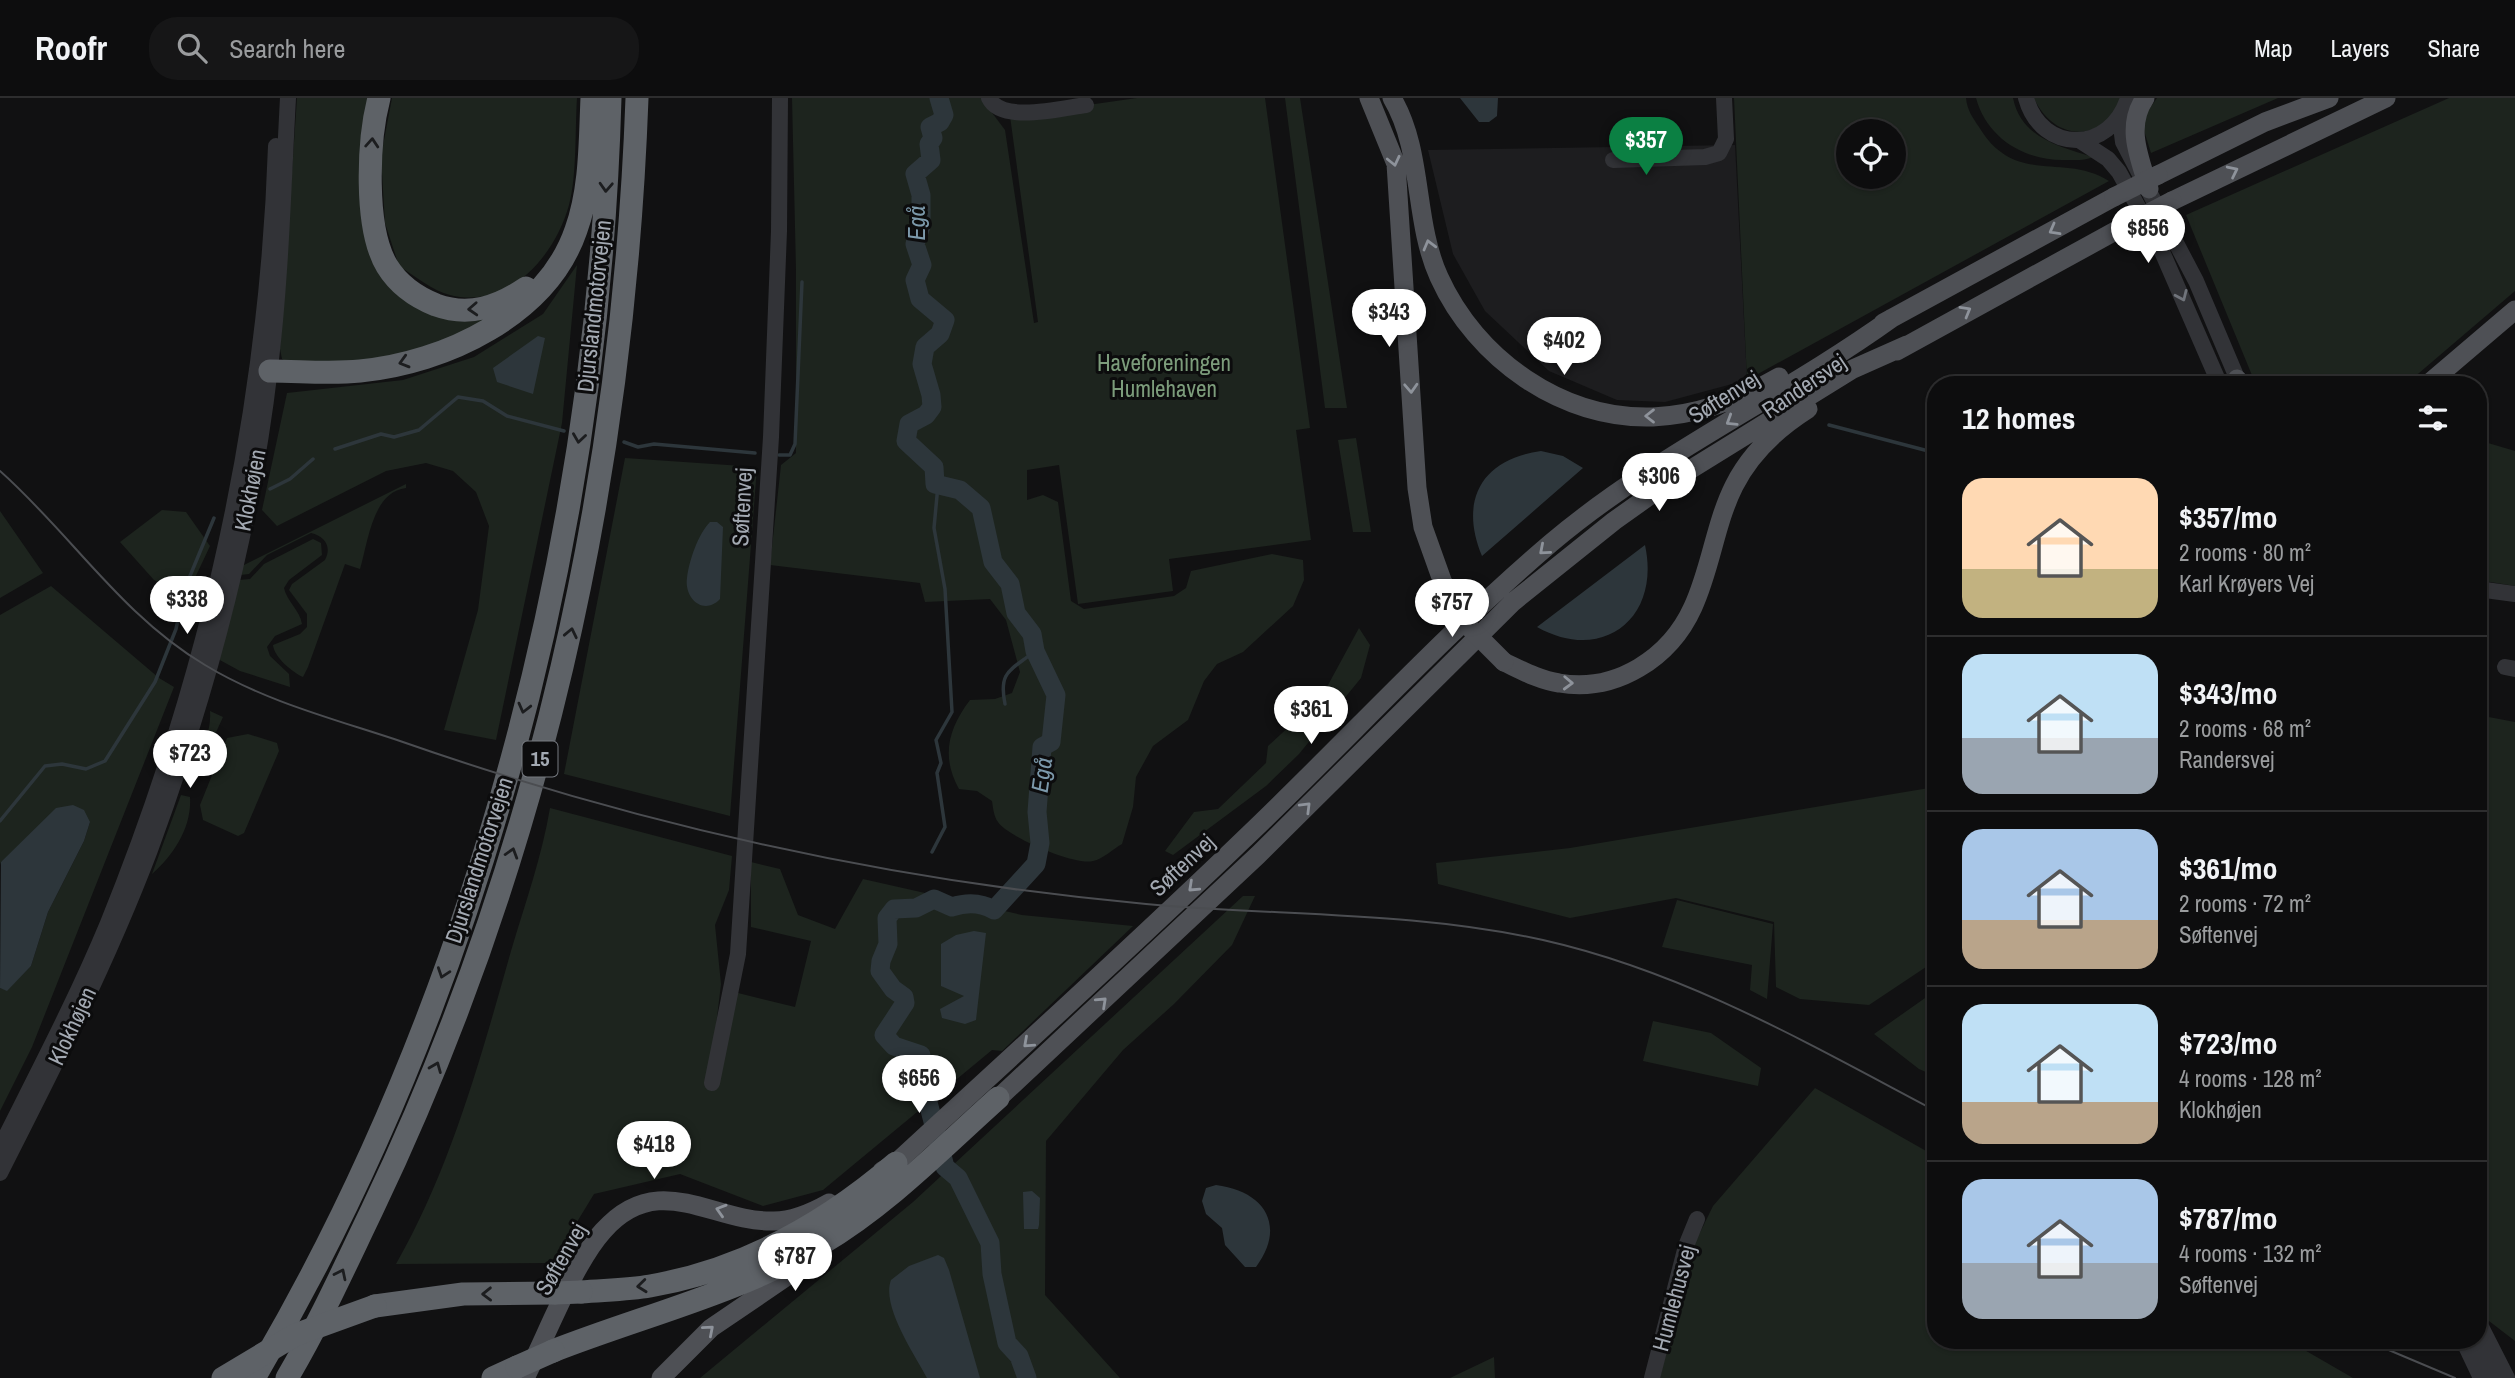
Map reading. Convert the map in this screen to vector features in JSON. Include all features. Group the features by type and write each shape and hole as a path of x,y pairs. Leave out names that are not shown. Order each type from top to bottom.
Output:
{"highway":[{"path":"379,98 372,156 376,239 387,266 405,288 424,300 447,309 471,311 490,308 534,283 554,258 571,228 586,174"},
{"path":"264,371 332,373 387,367 443,350 511,315 542,289 563,261 576,230 586,174 592,98"},
{"name":"Djurslandmotorvejen","path":"254,1378 308,1280 365,1162 426,1019 485,846 513,750 558,564 590,365 602,259 610,98"},
{"name":"Djurslandmotorvejen","path":"287,1378 344,1267 427,1090 485,935 540,758 584,570 607,442 628,264 637,98"},
{"path":"493,1378 521,1373 553,1351 729,1287 791,1260 847,1227 901,1174 974,1112 998,1098"},
{"path":"222,1378 295,1335 375,1306 463,1294 581,1292 650,1286 720,1268 776,1246 845,1203 901,1174"}],"main road":[{"name":"Randersvej","path":"1369,98 1387,137 1395,164 1417,488 1423,527 1443,583 1467,625 1504,662 1530,675 1560,684 1594,683 1626,676 1656,657 1679,634 1693,607 1727,503 1757,451 1803,412 1907,345 2128,224 2386,98"},
{"name":"Randersvej","path":"1392,98 1411,148 1427,244 1438,276 1457,310 1483,346 1517,375 1563,400 1610,413 1653,417 1692,412 1740,398 2114,197 2153,182 2265,122 2329,98"},
{"path":"2145,98 2137,114 2135,136 2153,182"},
{"path":"2265,122 2305,98"},
{"path":"2438,376 2515,310"},
{"name":"Søftenvej","path":"974,1112 1243,840 1497,591 1554,541 1612,497 1846,351 1892,318"},
{"path":"2456,376 2515,326"},
{"name":"Søftenvej","path":"998,1098 1258,855 1531,587 1659,489 1842,375 1907,345"},
{"name":"Søftenvej","path":"521,1373 592,1245 613,1221 634,1208 670,1200 688,1201 758,1220 789,1220 901,1174"},
{"path":"661,1378 702,1336 737,1307 852,1235 901,1174"}],"street":[{"name":"Klokhøjen","path":"0,1147 107,925 172,752 221,574 264,371 277,98"},
{"name":"Klokhøjen","path":"0,1172 118,929 184,754 233,576 264,371 285,200 288,98"},
{"name":"Søftenvej","path":"712,1083 738,954 771,424 779,231 780,98"},
{"path":"989,98 992,104 1002,111 1017,113 1086,105"},
{"path":"1613,160 1705,157 1719,153 1726,139 1724,98"},
{"path":"2026,98 2031,115 2040,126 2053,136 2079,140 2108,159 2119,172 2231,376"},
{"path":"2128,98 2120,119 2123,142 2153,182 2196,281 2232,376"},
{"path":"2079,140 2106,131 2120,119"},
{"path":"2487,590 2515,594"},
{"name":"Humlehusvej","path":"1652,1378 1686,1247 1697,1219"},
{"path":"2487,1339 2505,1375"},
{"path":"2467,1349 2481,1378"},
{"path":"2482,1349 2505,1375"}],"shaded area":[{"path":"1460,98 1498,98 1497,116 1489,122 1479,122"},
{"path":"1735,145 1747,380 1665,402 1617,400 1549,371 1485,311 1453,254 1428,150"},
{"path":"538,336 545,338 533,394 497,382 493,368"},
{"path":"1541,451 1563,456 1583,468 1482,556 1475,536 1473,518 1480,486 1490,473 1503,463"},
{"path":"710,522 717,522 723,527 720,599 708,606 696,603 692,598 687,578 695,548"},
{"path":"1645,545 1648,571 1644,594 1635,613 1622,627 1604,637 1584,640 1561,637 1537,627"},
{"path":"73,805 84,810 90,822 84,841 48,912 31,966 7,991 0,988 1,862 56,808"},
{"path":"974,931 986,933 976,1020 965,1024 942,1018 940,1009 964,996 941,986 941,944 956,935"},
{"path":"1216,1185 1247,1194 1266,1212 1270,1237 1256,1267 1245,1267 1225,1245 1222,1228 1206,1214 1202,1201 1206,1188"},
{"path":"1032,1191 1040,1198 1039,1225 1038,1229 1024,1229 1023,1192"},
{"path":"938,1255 944,1258 949,1270 980,1378 927,1378 895,1316 889,1291 891,1280 909,1266"}],"green space":[{"path":"297,98 374,98 368,228 407,295 507,308 455,338 394,355 316,365 296,364 282,359 280,349"},
{"path":"392,98 577,98 573,180 569,205 553,243 541,260 510,287 471,298 450,295 431,287 399,266 385,223 381,156"},
{"name":"Haveforeningen Humlehaven","path":"792,98 981,98 1005,130 1034,323 1038,322 1010,116 1137,98 1265,98 1310,428 1296,430 1311,540 1169,559 1173,591 1078,604 1059,465 1027,470 1027,500 1043,495 1058,502 1071,601 1084,609 1174,596 1186,588 1191,571 1272,554 1303,560 1304,580 1293,606 1243,652 1217,664 1204,681 1188,720 1153,746 1136,777 1133,807 1122,844 1097,860 1084,861 1058,855 1015,835 997,820 992,801 977,791 959,789 953,777 950,743 962,711 970,700 995,699 1012,693 1020,672 1006,620 990,599 925,602 920,583 770,565 781,465 796,453"},
{"path":"1285,98 1300,98 1347,408 1325,408"},
{"path":"1734,98 1966,98 1969,110 1979,127 1993,145 2008,157 2024,163 2092,173 2109,181 1747,380"},
{"path":"1976,98 2013,98 2017,112 2033,131 2055,144 2093,157 2080,160 2050,159 2023,152 2010,145 1989,125"},
{"path":"2034,98 2121,98 2113,113 2102,124 2091,130 2078,132 2053,123 2042,112"},
{"path":"2157,98 2278,98 2151,153 2141,121"},
{"path":"2449,98 2515,98 2515,291 2416,376 2252,376 2186,215"},
{"path":"577,265 562,423 496,740 444,730 478,610 489,526 476,492 453,471 426,463 386,471 277,526 262,510 287,393 403,380 474,357 543,314"},
{"path":"1356,438 1371,532 1353,532 1338,440"},
{"path":"2487,443 2515,451 2515,586 2487,581"},
{"path":"625,458 757,467 730,816 564,774"},
{"path":"406,484 406,488 386,499 373,520 360,569 345,564 308,667 303,677 299,675 280,659 273,645 300,634 307,627 307,614 289,590 292,584 325,560 328,551 326,543 311,533 267,555 249,574 240,575 242,566"},
{"path":"162,510 186,512 210,546 186,597 154,580 120,542"},
{"path":"0,511 43,573 0,598"},
{"path":"313,539 321,543 322,555 289,580 284,588 302,624 275,636 267,647 270,656 289,674 290,687 240,671 218,659 239,580 250,579 264,564"},
{"path":"51,586 159,678 174,687 32,1047 0,1111 0,988 7,990 31,966 48,912 84,841 90,822 1,862 0,865 0,615"},
{"path":"1359,628 1370,645 1361,678 1299,754 1266,786 1173,855 1165,851 1194,812 1218,809 1266,763 1268,746 1322,696"},
{"path":"210,711 223,717 203,761 182,786 205,741"},
{"path":"2487,717 2515,722 2515,1341 2489,1321"},
{"path":"248,734 277,743 279,751 244,833 238,836 203,820 200,805 227,738"},
{"path":"1927,788 1927,966 1869,1005 1800,999 1776,987 1774,922 1676,898 1570,918 1438,884 1436,863 1570,848"},
{"path":"181,795 190,797 185,830 168,858 152,874"},
{"path":"550,808 732,856 729,890 715,925 721,984 713,1051 738,993 795,1007 811,941 751,927 751,862 780,869 798,915 835,929 863,879 1022,915 1133,926 1002,1051 992,1050 823,1190 763,1206 680,1174 594,1194 552,1263 396,1264 433,1190 463,1111 533,880"},
{"path":"1243,896 1255,896 1232,945 1174,1004 1123,1050 1046,1141 1045,1295 1120,1378 1030,1378 1022,1364 1021,1353 1011,1343 995,1270 995,1248 968,1190 962,1196 988,1249 1003,1343 1014,1356 1022,1378 700,1378 913,1202"},
{"path":"1677,900 1773,924 1767,999 1750,990 1752,965 1662,947"},
{"path":"1927,997 1927,1072 1919,1069 1874,1034"},
{"path":"1653,1021 1711,1033 1761,1068 1758,1086 1643,1061"},
{"path":"1815,1088 1927,1151 1927,1349 2303,1349 2353,1378 1660,1378 1690,1253 1713,1206"},
{"path":"1494,1357 1495,1378 1450,1378"}],"waterway":[{"name":"Egå","path":"939,98 944,115 940,122 930,127 933,138 929,144 931,160 915,174 921,195 921,226 915,244 922,265 915,280 920,299 945,320 940,334 925,347 922,364 932,407 926,415 909,424 906,441 934,467 935,484 960,490 981,508 993,562 1010,584 1016,613 1032,634 1035,651 1056,695 1051,742 1042,747 1037,812 1040,843 1036,864 994,910 973,904 952,907 934,899 916,908 894,909 887,918 888,944 880,971 893,989 904,997 905,1003 884,1035 894,1046 921,1055 920,1072 945,1167 958,1178 990,1243 992,1274 1007,1343 1019,1356 1027,1378"},
{"path":"779,455 790,455 795,444 802,282"},
{"path":"335,449 381,434 394,437 419,430 458,397 483,401 507,416 564,431"},
{"path":"1829,425 1927,451"},
{"path":"624,442 638,447 654,444 755,453"},
{"path":"270,489 290,479 313,459"},
{"path":"932,852 945,827 937,773 941,763 936,740 952,712 945,589 934,528 938,485"},
{"path":"0,821 45,766 62,764 86,769 105,761 155,682 176,629 185,588 214,518"},
{"path":"1005,704 1005,677 1035,651"}],"tram line":[{"path":"0,471 26,495 122,599 175,645 228,678 325,717 582,799 768,845 862,864 1051,894 1196,908 1395,919 1543,940 1646,971 1745,1012 1927,1106"},
{"path":"2386,1349 2455,1378"}]}
